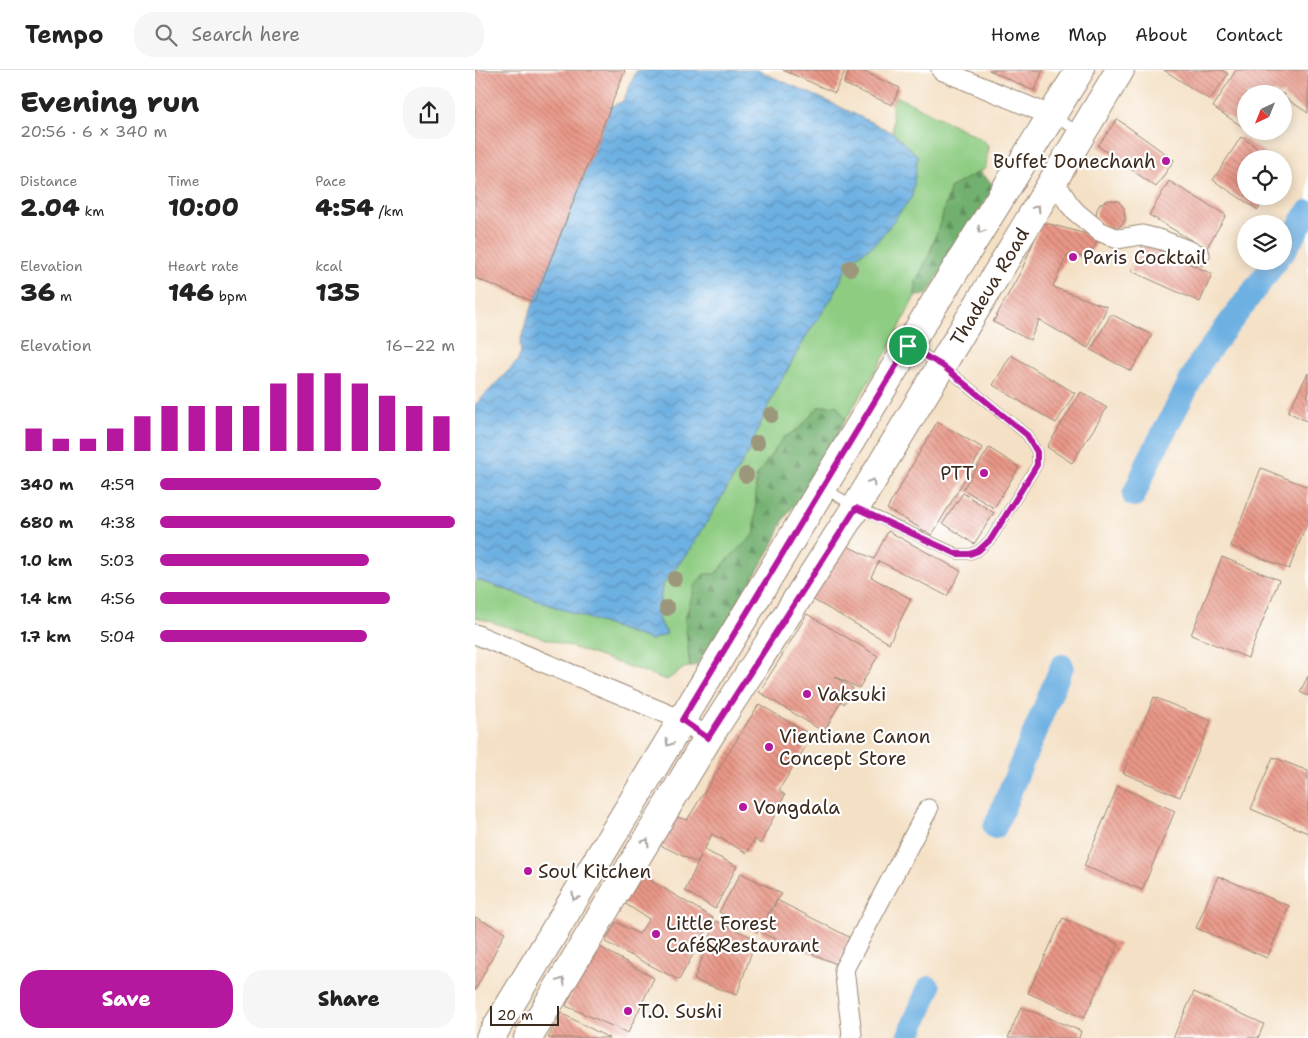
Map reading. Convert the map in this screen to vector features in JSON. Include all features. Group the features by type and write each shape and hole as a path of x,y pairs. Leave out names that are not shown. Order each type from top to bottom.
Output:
{"main road":[{"name":"Thadeua Road","path":"490,1038 908,346 1080,70"},
{"name":"Thadeua Road","path":"528,1038 708,738 856,508 943,366 1120,70"}],"street":[{"path":"941,70 1052,116"},
{"path":"1054,180 1076,212 1099,231 1118,239 1142,235 1162,240 1200,255"},
{"path":"475,634 682,720 708,738"},
{"path":"851,1038 844,969 928,809"}],"lane":[{"path":"1052,116 1082,132"},
{"path":"823,487 856,508 957,554 970,554 978,551 991,539 1037,465 1037,452 1027,435 943,366 908,346"}],"green space":[{"path":"896,96 978,137 988,145 986,168 951,187 928,258 916,281 915,296 890,347 846,419 836,405 818,407 800,428 783,438 756,477 755,534 715,574 685,619 690,667 684,668 667,680 569,646 475,617 475,579 651,640 667,633 658,619 662,586 692,547 748,453 772,397 807,335 832,298 850,261 876,243 918,156 893,133 892,105"},
{"path":"979,172 995,186 927,294 915,296 916,281 928,258 951,187"},
{"path":"836,405 846,419 807,487 784,519 771,548 719,635 697,664 690,667 685,619 695,586 704,574 715,574 755,534 756,477 783,438 800,428 818,407"}],"water":[{"path":"637,70 757,70 832,103 893,133 918,156 912,197 876,243 850,261 832,298 807,335 772,397 748,453 692,547 662,586 658,619 667,634 651,640 475,579 475,405 517,362 521,353 520,343 526,322 611,107 623,101"}],"building":[{"path":"475,70 625,70 534,302 475,278"},
{"path":"783,70 845,70 835,93"},
{"path":"850,70 860,70 900,88 892,105 844,84"},
{"path":"989,70 1043,70 1034,91"},
{"path":"1164,70 1222,70 1228,74 1210,100"},
{"path":"1236,70 1308,70 1308,113 1293,103 1293,85 1237,85 1237,123 1213,107"},
{"path":"1117,119 1174,160 1156,187 1098,146"},
{"path":"1239,140 1246,140 1260,150 1237,150 1237,196 1213,180"},
{"path":"1169,181 1226,215 1206,249 1149,215"},
{"path":"1108,200 1118,201 1124,208 1125,220 1117,228 1108,229 1096,217 1100,204"},
{"path":"1250,205 1261,205 1258,210"},
{"path":"1042,222 1098,237 1095,246 1086,258 1068,254 1053,286 1107,307 1088,348 1039,320 1030,340 993,322 1022,269"},
{"path":"1144,243 1212,274 1200,302 1131,271"},
{"path":"1111,314 1152,335 1131,371 1091,350"},
{"path":"1011,355 1075,393 1056,423 993,385"},
{"path":"1308,373 1308,422 1288,412"},
{"path":"1081,392 1107,408 1072,463 1047,447"},
{"path":"937,422 983,448 932,535 887,509"},
{"path":"989,448 1019,467 994,508 963,489"},
{"path":"1261,468 1308,487 1308,521 1289,569 1231,546"},
{"path":"963,493 994,513 974,544 943,523"},
{"path":"888,531 961,571 947,596 879,561 871,577 911,599 889,643 810,598 843,544 874,559"},
{"path":"1222,557 1279,580 1248,658 1191,635"},
{"path":"807,614 878,656 859,688 834,676 853,688 844,704 841,701 824,732 759,692"},
{"path":"1308,676 1308,696 1300,692"},
{"path":"1154,697 1211,721 1180,797 1123,773"},
{"path":"759,704 812,736 779,790 785,795 760,844 755,839 747,853 712,834 704,850 737,866 715,909 685,891 701,856 697,863 658,844 673,816 687,820"},
{"path":"1273,757 1308,771 1308,833 1251,809"},
{"path":"1118,786 1175,811 1142,890 1084,866"},
{"path":"741,873 782,894 757,932 719,912"},
{"path":"640,874 713,918 679,980 605,942 616,922 639,934 649,919 621,901"},
{"path":"1218,876 1289,906 1267,958 1196,928"},
{"path":"777,900 849,937 839,965 761,933"},
{"path":"475,917 505,932 475,991"},
{"path":"1063,918 1119,944 1084,1018 1028,993"},
{"path":"716,921 756,939 737,995 694,980"},
{"path":"600,947 654,978 628,1033 566,1006 576,985"},
{"path":"1194,992 1264,1024 1258,1038 1173,1038"},
{"path":"1021,1007 1081,1031 1079,1038 1008,1038"},
{"path":"561,1013 609,1038 548,1038"}],"waterway":[{"path":"1292,238 1308,212"},
{"path":"1134,495 1150,458 1201,361 1269,270"},
{"path":"995,827 1062,666"},
{"path":"908,1038 929,988"}],"place":[{"name":"Buffet Donechanh","path":"1166,161"},
{"name":"Paris Cocktail","path":"1073,257"},
{"name":"PTT","path":"984,473"},
{"name":"Vaksuki","path":"807,694"},
{"name":"Vientiane Canon Concept Store","path":"769,747"},
{"name":"Vongdala","path":"743,807"},
{"name":"Soul Kitchen","path":"528,871"},
{"name":"Little Forest Café&Restaurant","path":"656,934"},
{"name":"T.O. Sushi","path":"628,1011"}],"route":[{"path":"908,346 943,366 1027,435 1037,452 1037,465 991,539 978,551 970,554 957,554 856,508 708,738 682,720 908,346"}]}
